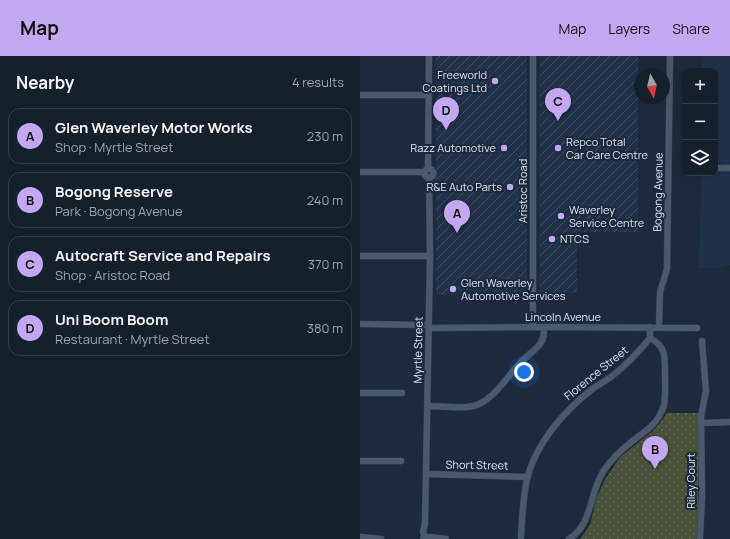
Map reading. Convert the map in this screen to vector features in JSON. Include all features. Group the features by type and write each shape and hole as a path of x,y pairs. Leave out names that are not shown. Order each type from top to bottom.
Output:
{"street":[{"path":"360,172 426,170 429,56"},
{"name":"Aristoc Road","path":"533,56 533,327"},
{"name":"Bogong Avenue","path":"659,327 660,292 667,269 670,56"},
{"path":"360,95 429,95"},
{"path":"718,168 730,168"},
{"name":"Myrtle Street","path":"426,170 425,175 429,177 430,256 425,523 426,538"},
{"path":"360,256 430,256"},
{"name":"Lincoln Avenue","path":"360,324 428,327 696,328"},
{"path":"428,406 470,407 489,399 524,359 539,345 544,338 544,327"},
{"path":"569,539 577,534 586,523 596,486 603,472 618,454 652,427 664,404 664,353 658,342 650,338 650,328"},
{"name":"Florence Street","path":"520,538 523,505 528,477 546,438 564,414 628,362 650,338"},
{"name":"Riley Court","path":"700,539 702,496 702,409 706,391 702,341"},
{"path":"360,393 402,393"},
{"path":"702,423 730,422"},
{"path":"360,461 401,461"},
{"name":"Short Street","path":"426,474 509,475 528,477"},
{"path":"360,537 381,539"},
{"path":"426,538 446,539"}],"shaded area":[{"path":"436,56 527,56 527,293 436,295"},
{"path":"540,56 638,56 638,68 634,68 634,104 638,104 638,232 577,232 577,293 540,293"},
{"path":"702,56 730,56 730,265 723,268 699,268 701,176 718,176 718,68 702,68"}],"green space":[{"path":"667,413 698,413 698,539 580,539 590,525 596,500 604,481 620,457 653,431"}],"place":[{"name":"Freeworld Coatings Ltd","path":"495,81"},
{"name":"Autocraft Service and Repairs","path":"558,121"},
{"name":"Uni Boom Boom","path":"446,130"},
{"name":"Razz Automotive","path":"504,148"},
{"name":"Repco Total Car Care Centre","path":"558,148"},
{"name":"R&E Auto Parts","path":"510,187"},
{"name":"Waverley Service Centre","path":"561,216"},
{"name":"Glen Waverley Motor Works","path":"457,233"},
{"name":"NTCS","path":"552,239"},
{"name":"Glen Waverley Automotive Services","path":"453,289"},
{"name":"Bogong Reserve","path":"655,469"}]}
